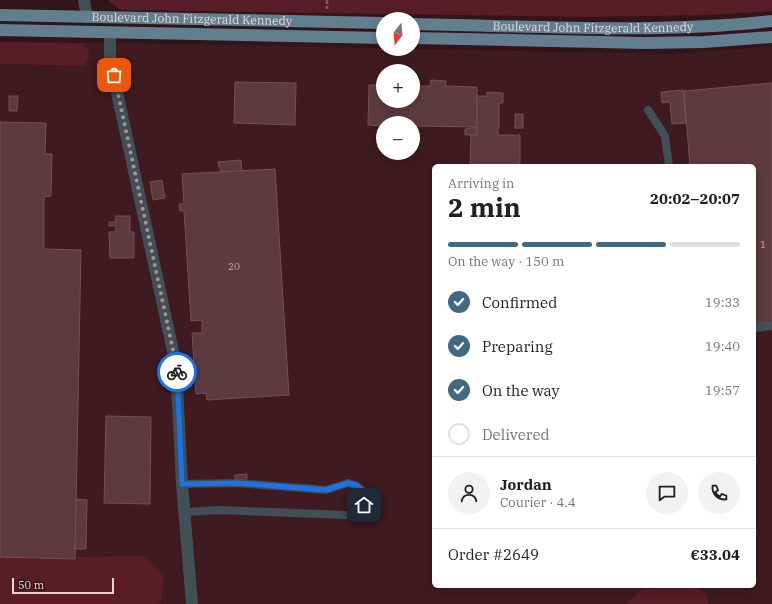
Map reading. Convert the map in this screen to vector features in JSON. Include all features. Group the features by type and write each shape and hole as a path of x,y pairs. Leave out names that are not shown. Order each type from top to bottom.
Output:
{"main road":[{"name":"Boulevard John Fitzgerald Kennedy","path":"0,15 376,23"},
{"name":"Boulevard John Fitzgerald Kennedy","path":"420,24 646,27 705,26 772,21"},
{"name":"Boulevard John Fitzgerald Kennedy","path":"0,30 376,38"},
{"name":"Boulevard John Fitzgerald Kennedy","path":"420,38 645,43 704,42 772,37"}],"street":[{"path":"84,0 87,17"},
{"path":"110,33 110,60 176,365 182,484 192,604"}],"lane":[{"path":"648,110 665,136 669,164"},
{"path":"756,328 772,326"},
{"path":"182,484 237,483 326,490 348,483 356,485 366,496 364,505 360,511 346,514 219,510 185,512"}],"shaded area":[{"path":"108,0 772,0 772,11 710,15 589,17 420,14 420,12 376,12 376,14 121,10"},
{"path":"0,42 82,43 89,50 89,58 85,66 0,64"},
{"path":"82,43 376,48 376,56 420,56 420,49 671,54 772,46 772,604 0,604 0,64 85,66 89,50"},
{"path":"0,555 72,557 144,556 164,576 161,602 158,604 0,604"},
{"path":"644,588 700,588 706,596 709,604 628,604 628,602"}],"building":[{"path":"431,80 446,81 446,86 477,87 477,127 420,126 420,116 376,116 376,126 368,125 369,85 376,85 376,108 420,108 420,86 430,86"},
{"path":"235,82 296,83 295,125 234,123"},
{"path":"772,83 772,322 756,324 756,164 690,164 684,91"},
{"path":"683,90 686,123 672,124 670,102 662,103 661,92"},
{"path":"487,92 503,93 503,103 499,103 498,135 520,135 520,164 470,164 471,134 477,135 477,96 487,96"},
{"path":"9,96 18,96 17,111 9,111"},
{"path":"515,114 523,114 523,128 515,128"},
{"path":"0,122 46,123 45,154 52,154 51,196 44,197 44,249 81,250 75,559 0,557"},
{"path":"477,127 477,135 465,135 465,129"},
{"path":"241,160 242,171 221,172 218,162"},
{"path":"275,169 289,395 207,400 206,393 196,394 192,333 202,333 202,320 191,321 184,211 180,211 179,204 184,204 182,174"},
{"path":"162,180 165,198 153,200 150,182"},
{"path":"115,216 130,216 130,232 134,232 134,258 110,258 109,232 115,232 116,228 115,226 109,226 109,222 116,222"},
{"path":"106,416 151,417 150,504 104,503"},
{"path":"247,474 247,479 235,480 235,475"},
{"path":"76,499 87,500 86,549 75,549"}],"way so far":[{"path":"114,75 177,372"}],"route":[{"path":"177,372 182,484 237,483 326,490 348,483 356,485 362,490 366,496 364,505"}]}
